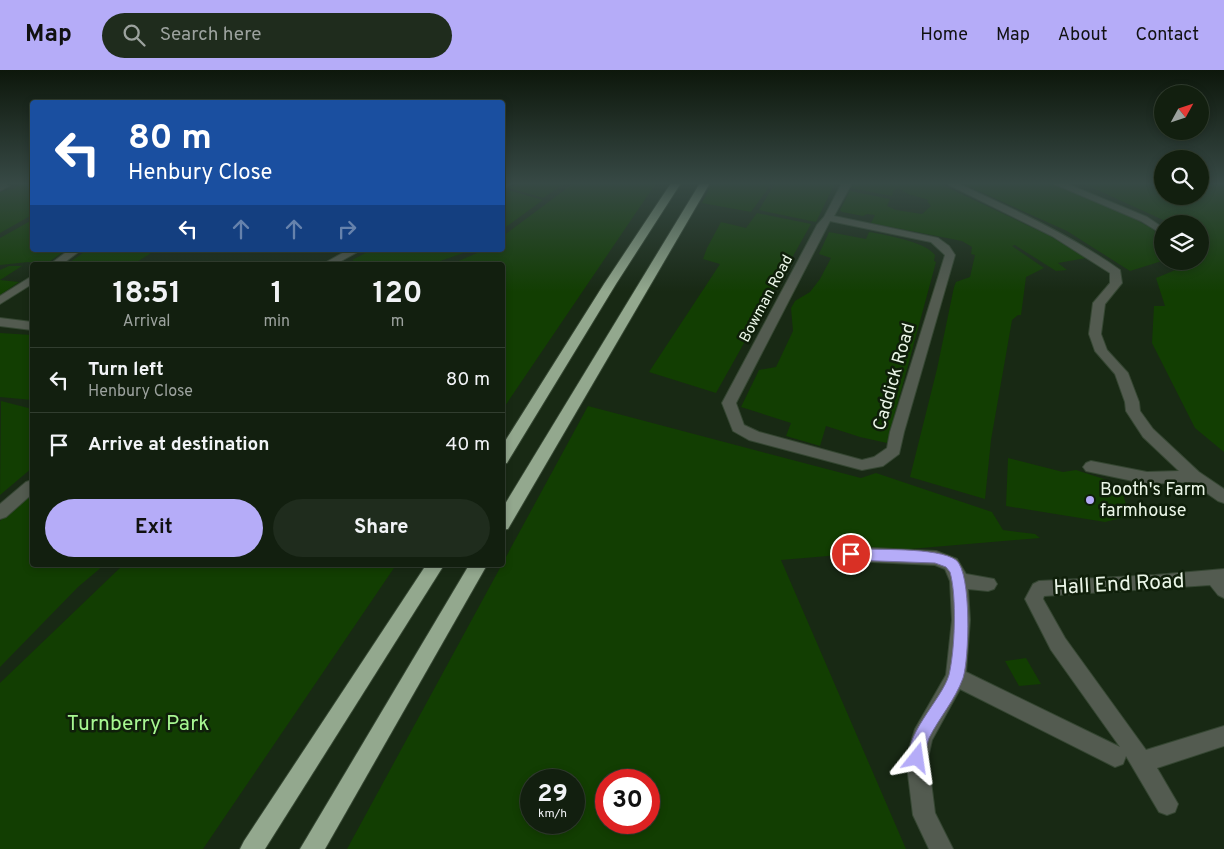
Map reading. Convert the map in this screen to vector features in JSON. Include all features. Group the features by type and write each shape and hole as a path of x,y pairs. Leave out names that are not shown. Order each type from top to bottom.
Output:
{"highway":[{"path":"505,454 652,219"},
{"path":"505,519 683,219"},
{"path":"252,849 434,567"},
{"path":"312,849 477,567"}],"street":[{"name":"Bowman Road","path":"729,403 822,225 827,219"},
{"name":"Caddick Road","path":"729,403 738,428 754,436 862,465 878,462 894,450 897,432 950,255 945,248 934,240 835,219"},
{"path":"1027,219 1060,235 1091,253 1116,272 1116,283 1099,303 1094,334 1101,351 1121,373 1132,402 1132,411 1148,432 1194,476 1224,496"},
{"path":"1141,219 1154,227"},
{"path":"58,262 73,252"},
{"path":"324,262 332,252"},
{"path":"332,262 352,252"},
{"path":"0,301 30,280"},
{"path":"0,322 30,326"},
{"path":"1092,467 1122,480 1194,476"},
{"path":"0,514 30,488"},
{"path":"851,554 936,558 955,572 988,584"},
{"path":"941,849 924,816 917,758 922,736 940,708 956,677 961,620 955,572"},
{"name":"Hall End Road","path":"1167,804 1142,762 1058,644 1034,599 1039,589 1088,585 1221,581"},
{"path":"956,677 1115,756"},
{"path":"1142,762 1224,736"}],"green space":[{"path":"0,219 24,219 0,233"},
{"path":"505,219 516,219 505,228"},
{"path":"525,219 631,219 505,406 505,262 456,262 479,252 505,252 505,235"},
{"path":"752,219 788,219 811,224 716,393 649,372 720,264 703,259 721,222 746,228"},
{"path":"803,219 817,219 816,222"},
{"path":"873,219 1015,219 1050,236 1086,258 1058,263 1067,270 1056,271 1015,245 1012,246 1044,268 1026,277 1021,315 1012,320 991,440 985,499 910,477 937,369 954,287 956,282 970,277 975,255 971,254 972,247 962,241 871,223"},
{"path":"1041,219 1135,219 1153,229 1154,264 1130,271 1067,231"},
{"path":"1209,219 1224,219 1224,452 1195,428 1152,343 1154,306 1165,306 1156,278 1175,270 1209,270"},
{"path":"30,221 30,252 63,252 49,262 0,265 0,238"},
{"path":"829,232 866,239 869,232 885,235 923,246 935,255 934,261 936,262 887,443 826,426 820,446 786,436 791,423 741,407 759,370 776,367 793,331 791,308 795,301 810,292 820,279 831,258 819,254"},
{"path":"84,252 153,252 137,262 70,262"},
{"path":"367,252 466,252 438,262 356,262 352,260"},
{"path":"9,266 22,266 0,280 0,270"},
{"path":"0,280 19,282 0,295"},
{"path":"0,333 30,335 30,400 0,397"},
{"path":"1,401 30,408 30,470 0,495"},
{"path":"588,406 861,478 876,473 992,512 1003,530 1035,534 1040,538 781,560 906,849 347,849 500,567 505,567 505,559"},
{"path":"1008,458 1063,472 1076,470 1107,480 1111,488 1122,491 1128,511 1121,518 1105,522 1006,506"},
{"path":"30,494 30,567 102,567 78,587 0,667 0,521"},
{"name":"Turnberry Park","path":"121,567 395,567 203,849 0,849 0,683"},
{"path":"1026,658 1041,684 1019,686 1005,661"}],"place":[{"name":"Booth's Farm farmhouse","path":"1090,500"}],"route":[{"path":"851,554 936,558 951,564 956,570 959,581 961,620 956,677 940,708 922,736 917,758"}]}
